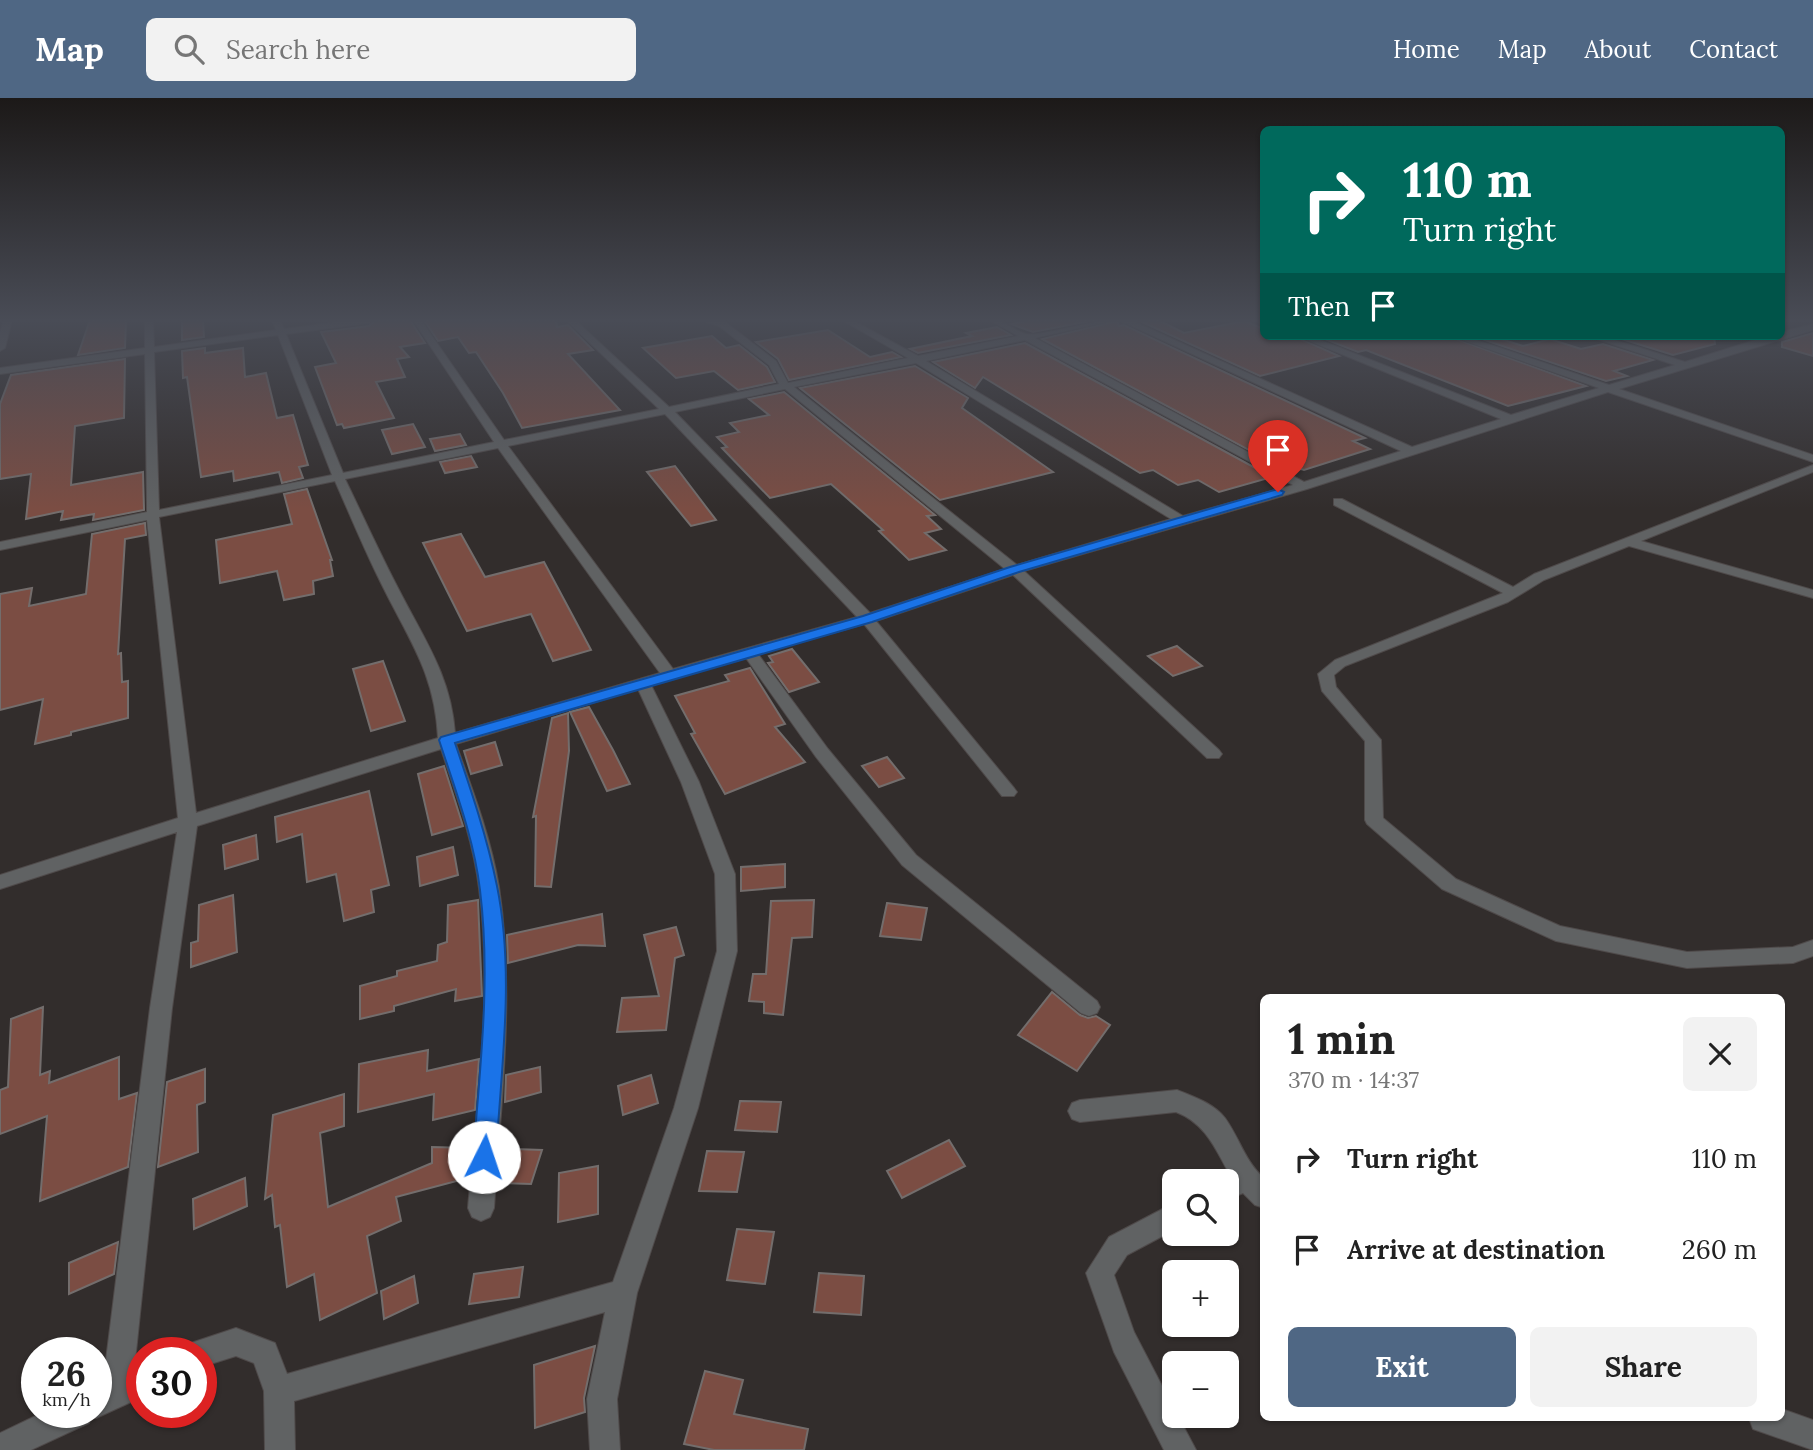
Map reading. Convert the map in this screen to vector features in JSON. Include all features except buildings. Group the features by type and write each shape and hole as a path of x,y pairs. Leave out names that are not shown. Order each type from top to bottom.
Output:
{"street":[{"path":"118,1393 161,1008 188,822 153,516 149,383"},
{"path":"301,383 339,478 391,589 431,662 445,707 447,740 471,815 489,888 497,979 481,1208"},
{"path":"460,383 669,675"},
{"path":"638,383 668,411 867,619 1008,792"},
{"path":"0,546 668,411 789,383"},
{"path":"956,383 1181,520"},
{"path":"1114,383 1303,486"},
{"path":"1262,383 1411,451"},
{"path":"1421,383 1511,419"},
{"path":"1591,383 1813,459"},
{"path":"0,882 447,740 867,619 1014,570 1303,486 1621,383"},
{"path":"784,384 1014,570 1213,754"},
{"path":"1813,468 1539,577 1513,593 1340,663 1326,674 1328,688 1373,740 1374,820 1449,884 1556,933 1687,960 1793,955 1813,948"},
{"path":"1338,502 1513,593"},
{"path":"1630,542 1813,594"},
{"path":"749,652 822,753 909,860 1089,1007"},
{"path":"605,1450 602,1399 623,1293 686,1108 727,951 725,874 690,782 642,682"},
{"path":"1080,1111 1177,1101 1197,1109 1215,1125 1245,1187"},
{"path":"1162,1222 1118,1246 1100,1273 1108,1305 1136,1370 1181,1450"},
{"path":"279,1391 623,1293"},
{"path":"217,1348 236,1342 265,1353 279,1391 280,1450"},
{"path":"1773,1421 1813,1435"},
{"path":"0,1449 44,1428"}],"route":[{"path":"484,1157 497,979 489,888 471,815 447,740 867,619 1014,570 1278,492"}]}
